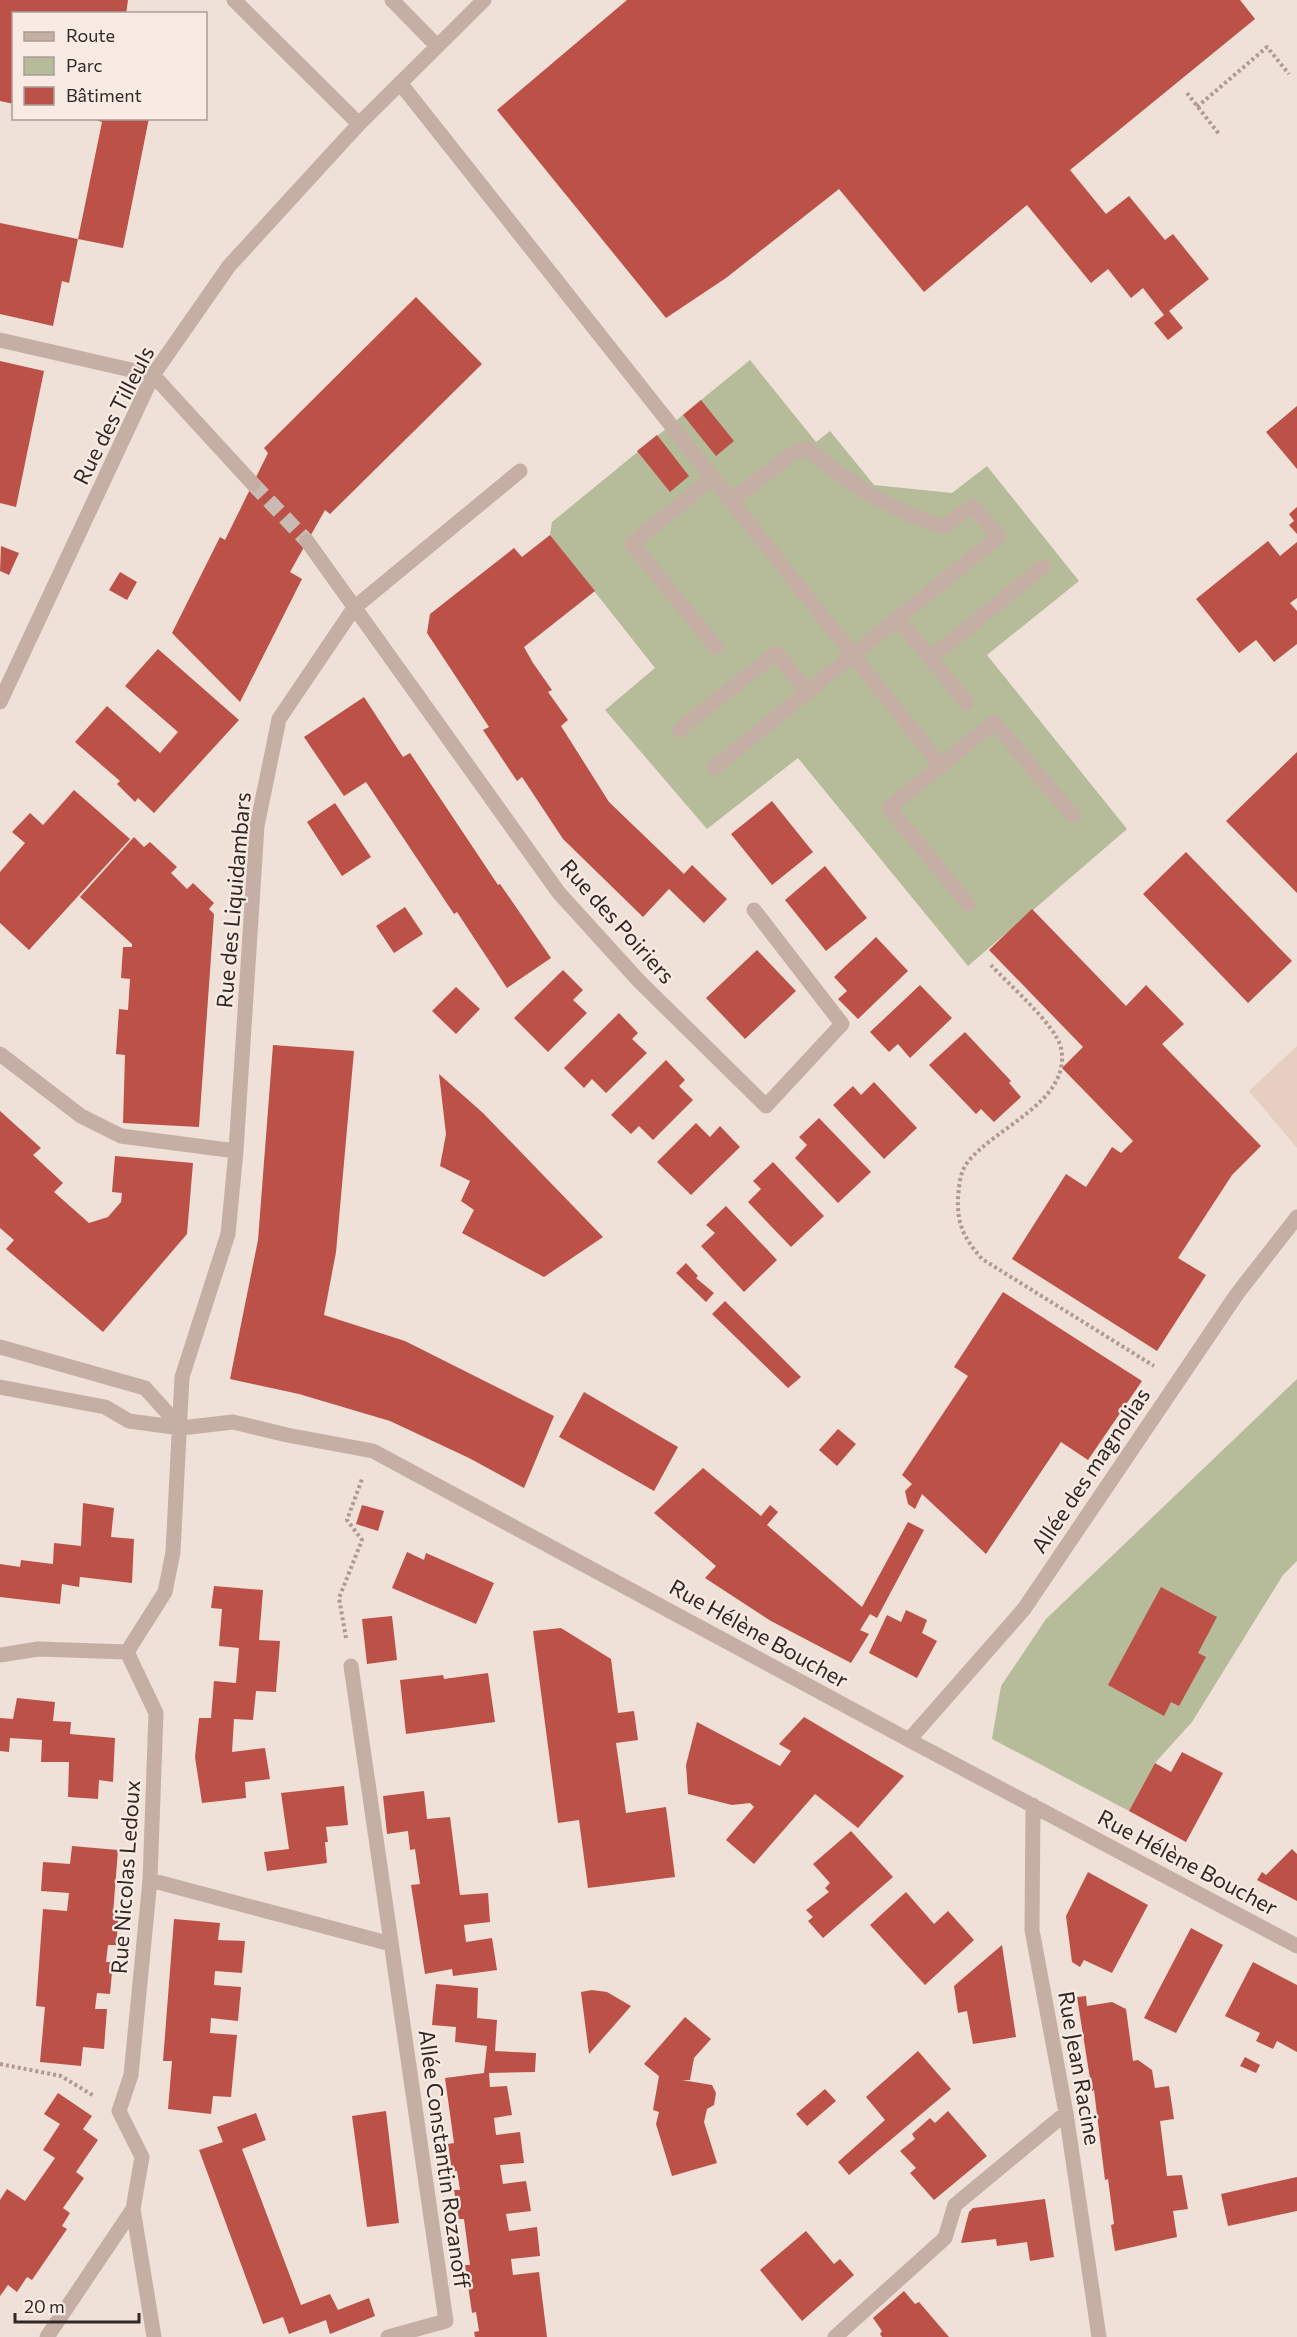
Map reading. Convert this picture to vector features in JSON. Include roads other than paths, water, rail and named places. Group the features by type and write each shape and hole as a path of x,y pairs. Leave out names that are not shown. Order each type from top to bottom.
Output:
{"street":[{"path":"234,0 359,124"},
{"path":"392,0 437,46"},
{"name":"Rue des Tilleuls","path":"0,702 153,375 229,266 359,124 484,0"},
{"path":"400,83 711,479 941,766"},
{"path":"0,339 153,375 253,484"},
{"path":"714,768 999,536 972,506 943,527 915,517 868,494 834,472 807,448 790,455 730,502"},
{"name":"Rue des Liquidambars","path":"181,1428 182,1377 228,1234 236,1151 257,826 279,719 354,608 520,471"},
{"path":"711,479 632,544 716,647"},
{"name":"Rue des Poiriers","path":"307,541 559,893 639,981 766,1106 842,1024 754,910"},
{"path":"930,658 1043,567"},
{"path":"898,619 967,703"},
{"path":"679,730 776,653 808,692"},
{"path":"968,904 889,808 994,722 1073,816"},
{"path":"0,1054 81,1116 121,1136 236,1151"},
{"name":"Allée des magnolias","path":"909,1740 1024,1609 1177,1380 1237,1294 1297,1217"},
{"path":"0,1347 145,1388 181,1428 176,1476 173,1552 165,1592 127,1652 38,1649 0,1654"},
{"name":"Rue Hélène Boucher","path":"0,1387 105,1407 129,1421 181,1428 233,1422 287,1435 374,1450 909,1740 1297,1946"},
{"name":"Rue Nicolas Ledoux","path":"127,1652 156,1713 150,1880 131,2075 119,2111 142,2157 133,2209"},
{"name":"Allée Constantin Rozanoff","path":"351,1666 446,2322 388,2337"},
{"name":"Rue Jean Racine","path":"1033,1805 1032,1930 1066,2113 1099,2337"},
{"path":"150,1880 391,1944"},
{"path":"834,2337 945,2238 955,2205 1066,2113"},
{"path":"47,2337 133,2209"},
{"path":"133,2209 154,2337"}],"tunnel":[{"path":"253,484 307,541"}]}
